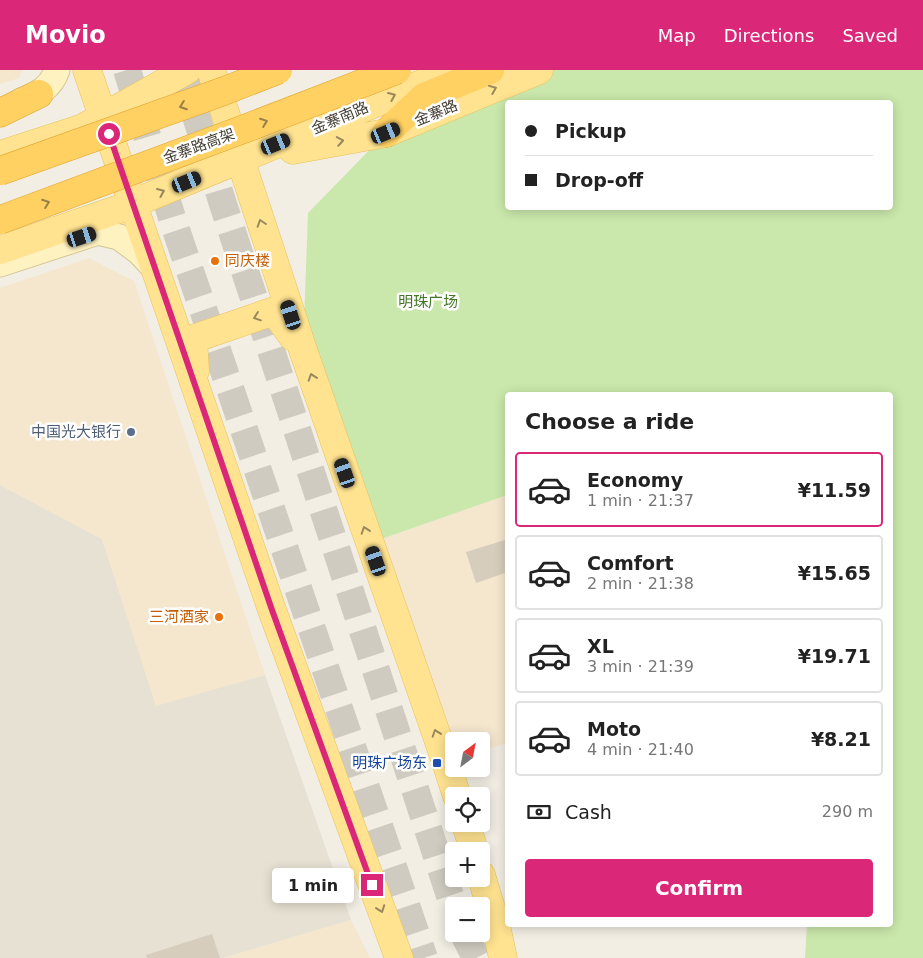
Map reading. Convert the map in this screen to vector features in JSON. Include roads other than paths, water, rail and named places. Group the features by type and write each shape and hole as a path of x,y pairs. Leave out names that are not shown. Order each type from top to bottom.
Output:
{"highway":[{"path":"0,171 278,70"},
{"name":"金寨路高架","path":"0,220 397,70"},
{"path":"386,133 424,97 490,70"},
{"path":"0,113 39,94"}],"main road":[{"path":"87,70 272,610 399,958"},
{"path":"0,155 83,128 187,70"},
{"path":"211,70 303,350 454,787"},
{"name":"金寨南路","path":"0,250 133,204 456,70"},
{"name":"金寨路","path":"240,159 386,133 539,70"},
{"path":"196,385 193,339 274,311 303,350"},
{"path":"485,887 495,921 503,958"}],"street":[{"path":"0,108 39,94 56,75 57,70"},
{"path":"0,264 98,232 119,236 139,252 156,270"}],"tunnel":[{"path":"127,70 173,221 424,958"},
{"path":"182,70 222,201 450,897"},
{"path":"468,942 476,958"}],"place":[{"name":"同庆楼","path":"215,261"},
{"name":"中国光大银行","path":"131,432"},
{"name":"三河酒家","path":"219,617"},
{"name":"明珠广场东","path":"437,763"}],"park label":[{"name":"明珠广场","path":"428,302"}]}
